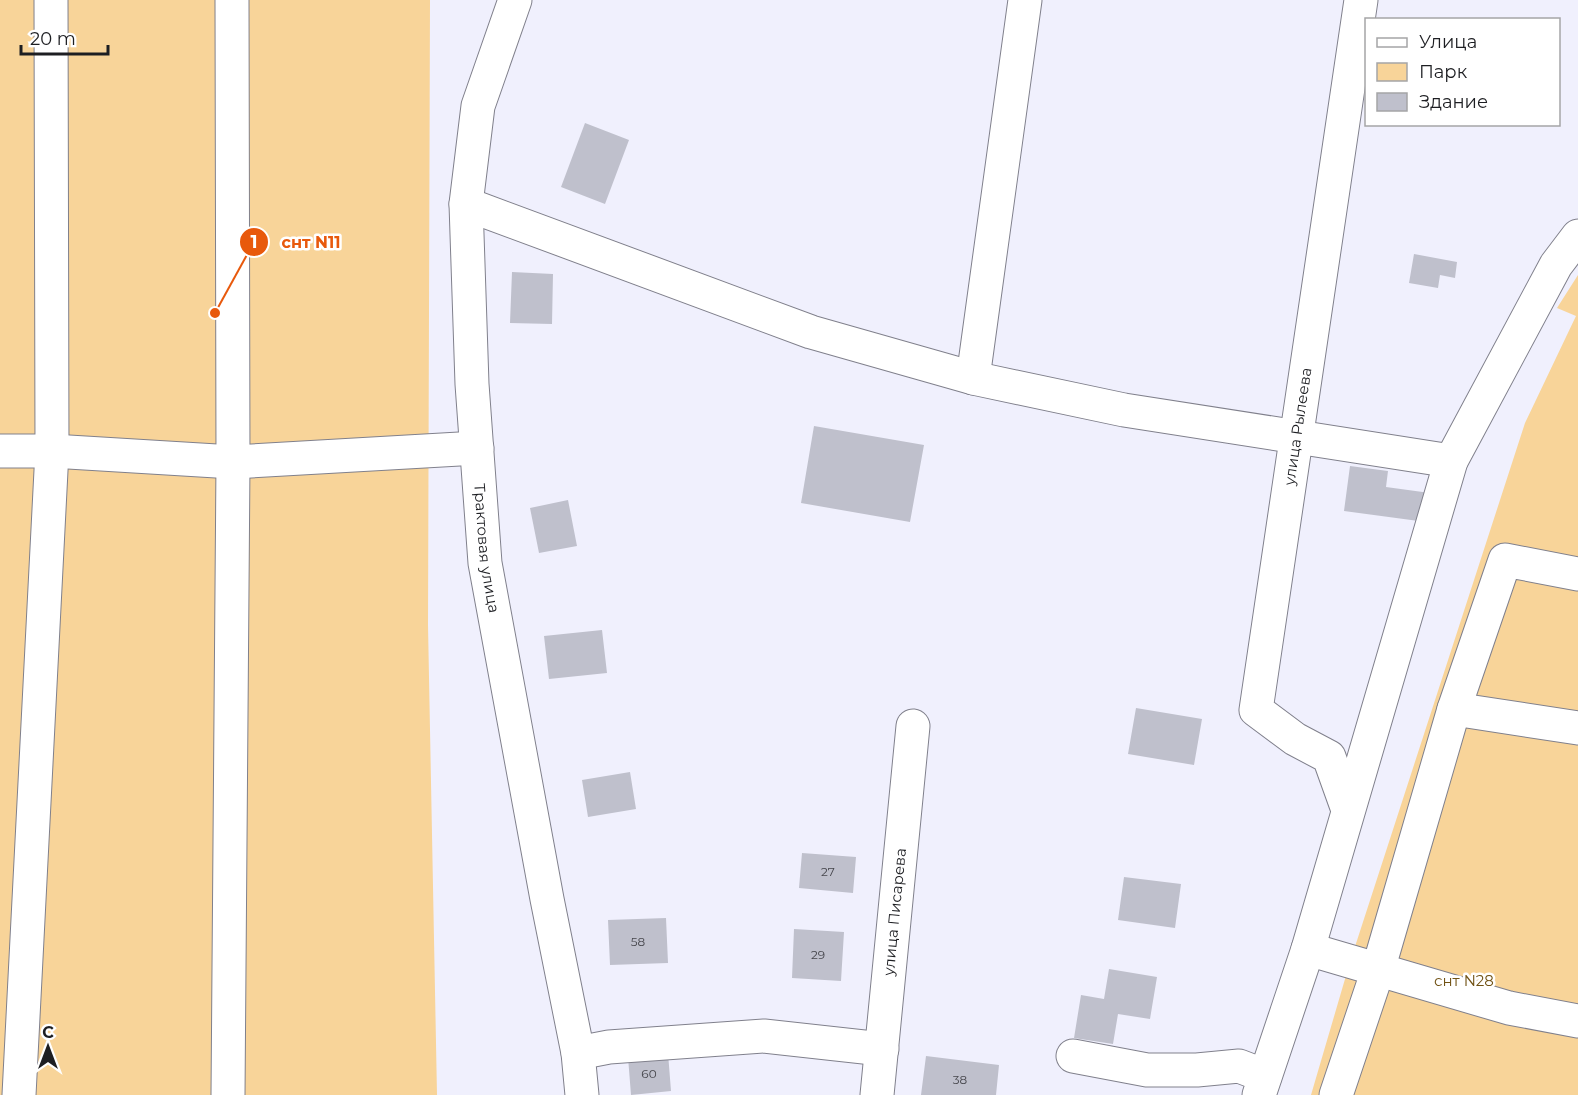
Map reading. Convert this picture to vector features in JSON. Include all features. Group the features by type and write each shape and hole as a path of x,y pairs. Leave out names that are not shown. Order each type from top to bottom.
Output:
{"street":[{"path":"19,1095 52,451 51,0"},
{"path":"228,1095 234,462 232,0"},
{"name":"Трактовая улица","path":"515,0 478,106 466,204 477,448 485,563 544,888 579,1053 582,1095"},
{"path":"973,378 1024,0"},
{"name":"улица Рылеева","path":"1348,810 1329,757 1295,739 1256,710 1360,0"},
{"path":"466,204 811,332 973,378 1124,410 1451,462"},
{"path":"1073,1056 1147,1070 1197,1070 1239,1066 1262,1085 1308,949 1451,462 1556,265 1578,236"},
{"path":"0,451 52,451 234,462 477,448"},
{"path":"1336,1095 1378,970 1454,710 1505,560 1578,574"},
{"path":"1454,710 1578,728"},
{"name":"улица Писарева","path":"876,1095 913,726"},
{"path":"1308,949 1509,1008 1578,1021"},
{"path":"579,1053 609,1047 764,1036 882,1049"}],"green space":[{"path":"0,0 430,0 428,625 437,1095 0,1095"},
{"name":"снт N28","path":"1578,275 1578,1095 1311,1095 1350,962 1525,423 1576,316 1557,308"}],"building":[{"path":"585,123 629,140 605,204 561,187"},
{"path":"1414,254 1457,262 1455,278 1440,275 1438,288 1409,283"},
{"path":"512,272 553,274 552,324 510,323"},
{"path":"814,426 924,445 910,522 801,503"},
{"path":"1350,466 1388,471 1386,487 1430,493 1426,522 1344,511"},
{"path":"568,500 577,546 539,553 530,508"},
{"path":"602,630 607,673 549,679 544,636"},
{"path":"1136,708 1202,719 1194,765 1128,754"},
{"path":"630,772 636,809 588,817 582,780"},
{"path":"802,853 856,857 853,893 799,888"},
{"path":"1124,877 1181,884 1175,928 1118,920"},
{"path":"666,918 668,963 610,965 608,920"},
{"path":"794,929 844,932 841,981 792,978"},
{"path":"1109,969 1157,977 1150,1019 1118,1014 1113,1044 1074,1038 1081,995 1104,999"},
{"path":"668,1053 671,1091 631,1095 628,1057"},
{"path":"926,1056 999,1065 996,1095 921,1095"}],"place":[{"name":"снт N11","path":"215,313"}]}
